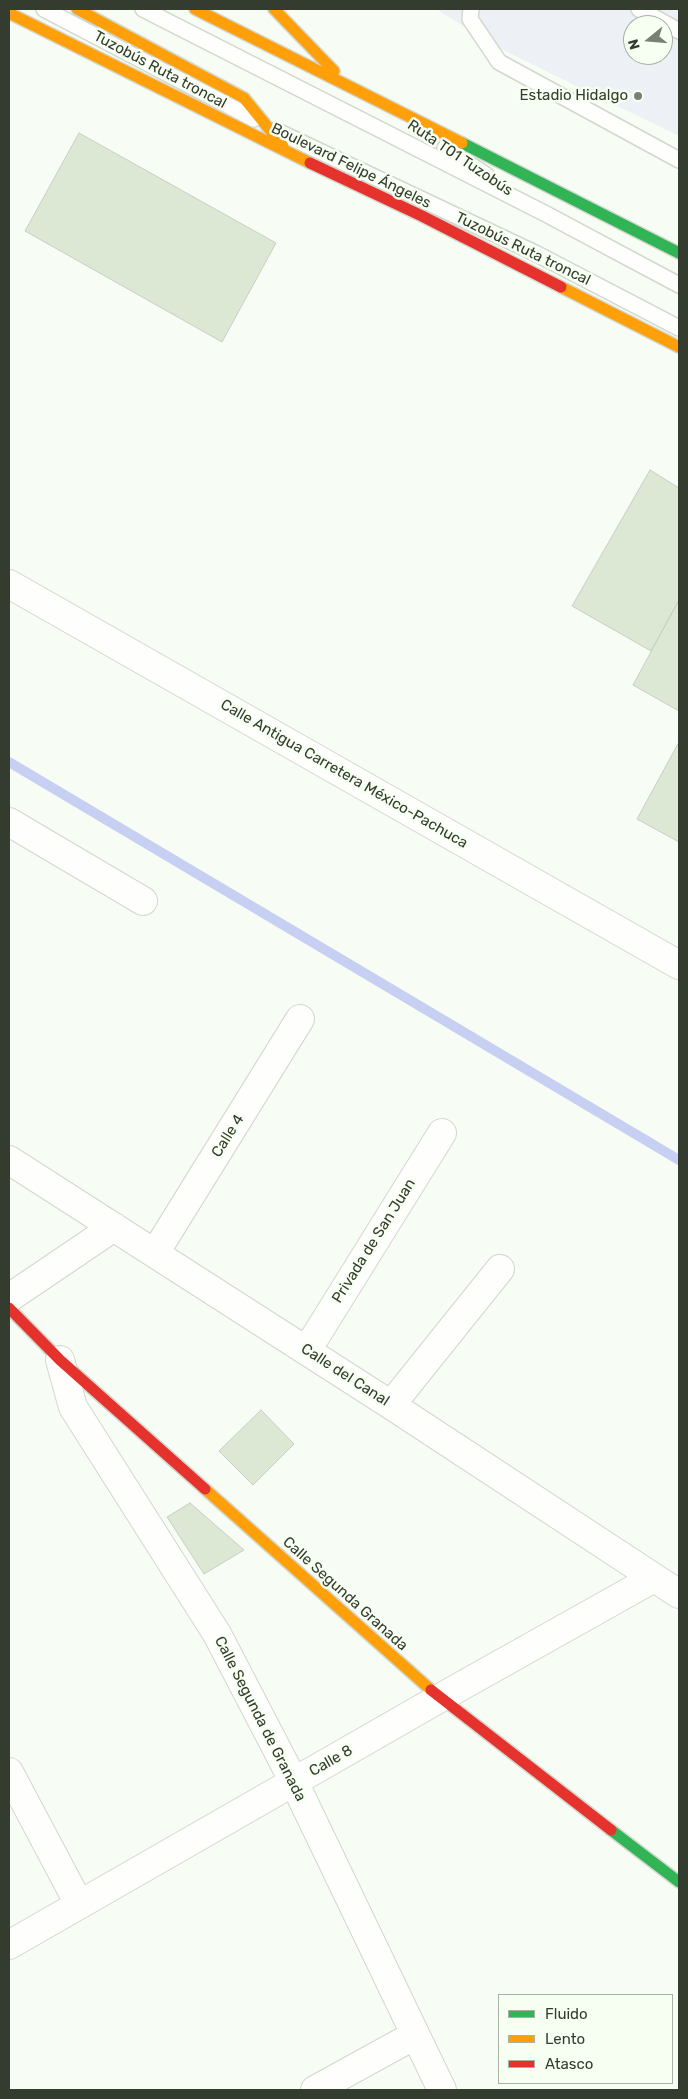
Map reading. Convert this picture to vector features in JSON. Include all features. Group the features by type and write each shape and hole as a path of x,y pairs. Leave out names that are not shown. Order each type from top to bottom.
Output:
{"main road":[{"path":"77,9 244,98 289,154"},
{"path":"195,9 349,86 374,101 679,253"},
{"path":"274,9 349,86"},
{"name":"Boulevard Felipe Ángeles","path":"9,14 289,154 422,216 679,347"},
{"name":"Calle Segunda Granada","path":"9,1308 60,1360 440,1698 679,1882"}],"street":[{"name":"Calle Antigua Carretera México-Pachuca","path":"9,584 679,965"},
{"path":"10,828 143,901"},
{"name":"Calle 4","path":"155,1253 300,1018"},
{"name":"Privada de San Juan","path":"306,1350 442,1133"},
{"name":"Calle del Canal","path":"9,1160 391,1404 679,1594"},
{"path":"9,1298 114,1227"},
{"path":"391,1404 500,1269"},
{"name":"Calle Segunda de Granada","path":"60,1360 73,1407 217,1634 294,1782 442,2090"},
{"name":"Calle 8","path":"9,1945 440,1698 654,1578"},
{"path":"9,1772 79,1904"},
{"path":"315,2090 415,2035"}],"lane":[{"name":"Tuzobús Ruta troncal","path":"44,9 269,127 537,254 679,328"},
{"path":"144,9 546,214 679,285"},
{"path":"471,9 470,19 499,62 679,160"},
{"path":"639,9 679,31"},
{"name":"Ruta T01 Tuzobús","path":"374,101 546,214"}],"shaded area":[{"name":"Estadio Hidalgo","path":"436,9 679,9 679,136 497,47"}],"building":[{"path":"79,133 276,243 222,342 25,231"},
{"path":"650,470 679,488 679,600 651,651 572,606"},
{"path":"679,600 679,711 633,685"},
{"path":"679,742 679,842 637,819"},
{"path":"261,1410 294,1444 253,1485 219,1451"},
{"path":"190,1503 244,1550 204,1574 167,1517"}],"waterway":[{"path":"9,762 679,1160"}],"traffic: fast":[{"path":"462,143 679,253"},
{"path":"611,1830 679,1882"}],"traffic: slow":[{"path":"77,9 244,98 283,146"},
{"path":"195,9 462,143"},
{"path":"274,9 334,71"},
{"path":"9,13 310,163"},
{"path":"561,287 679,347"},
{"path":"205,1489 431,1690"}],"traffic: jam":[{"path":"310,163 422,216 561,287"},
{"path":"9,1308 60,1360 205,1489"},
{"path":"431,1690 611,1830"}],"place":[{"name":"Estadio Hidalgo","path":"638,96"}]}
